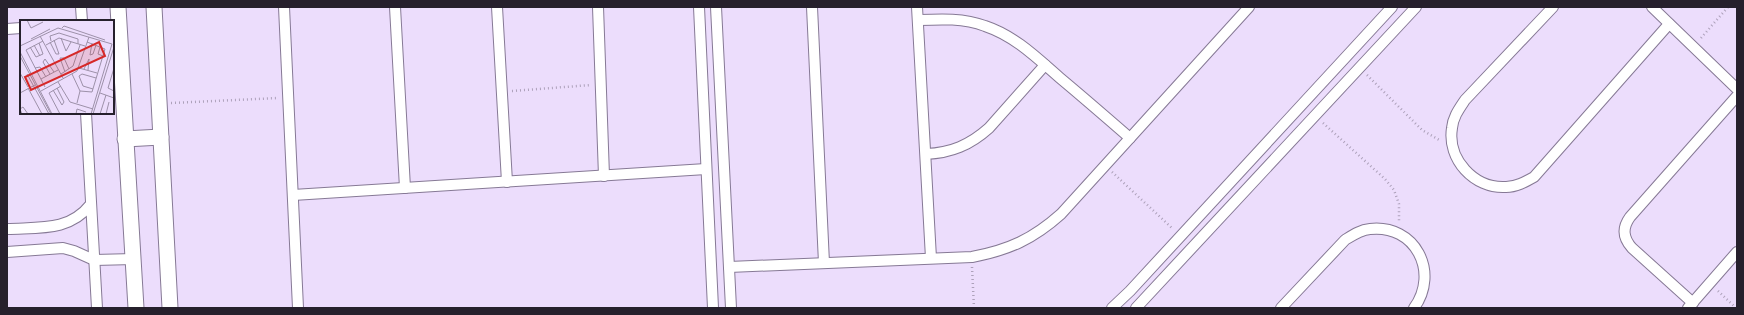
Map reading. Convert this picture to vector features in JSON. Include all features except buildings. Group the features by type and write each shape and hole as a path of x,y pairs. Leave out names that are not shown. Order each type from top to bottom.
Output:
{"street":[{"path":"81,7 82,20"},
{"path":"118,7 136,308"},
{"path":"154,7 170,308"},
{"path":"284,7 298,308"},
{"path":"395,7 405,188"},
{"path":"497,7 507,182"},
{"path":"598,7 604,176"},
{"path":"699,7 713,308"},
{"path":"716,7 731,308"},
{"path":"812,7 824,263"},
{"path":"917,7 931,258"},
{"path":"729,267 972,257 1011,247 1046,227 1061,214 1249,7"},
{"path":"1112,308 1130,292 1392,7"},
{"path":"1136,308 1416,7"},
{"path":"1553,7 1465,100 1456,113 1452,128 1452,143 1456,158 1464,170 1476,180 1490,186 1506,188 1521,184 1534,177 1669,24"},
{"path":"1652,7 1737,89"},
{"path":"918,20 952,19 985,26 1015,40 1130,138"},
{"path":"7,29 20,28"},
{"path":"926,154 954,150 978,137 989,128 1045,65"},
{"path":"1737,96 1630,217 1624,230 1625,236 1632,248 1690,305 1737,252"},
{"path":"86,114 97,308"},
{"path":"125,139 161,138"},
{"path":"293,196 706,169"},
{"path":"7,229 62,225 78,217 91,204"},
{"path":"1281,308 1345,240 1356,233 1369,229 1382,229 1395,232 1412,244 1422,261 1425,274 1424,287 1420,300 1414,308"},
{"path":"7,252 63,248 74,250 94,260 134,259"}],"path":[{"path":"1694,47 1728,7"},
{"path":"1360,68 1422,130 1441,141 1452,143"},
{"path":"502,92 601,84"},
{"path":"159,103 288,98"},
{"path":"1315,116 1385,179 1394,190 1399,204 1400,219 1395,232"},
{"path":"1105,166 1181,236"},
{"path":"972,257 974,308"},
{"path":"1710,283 1736,308"}]}
